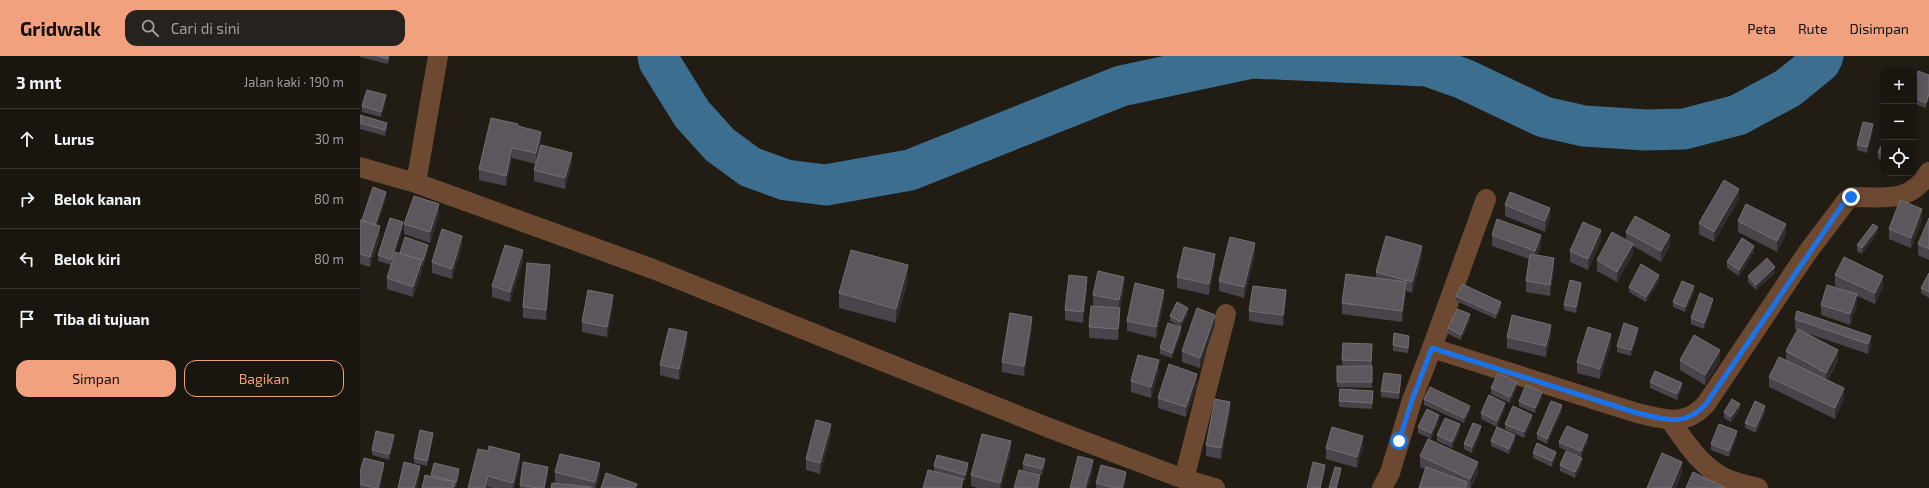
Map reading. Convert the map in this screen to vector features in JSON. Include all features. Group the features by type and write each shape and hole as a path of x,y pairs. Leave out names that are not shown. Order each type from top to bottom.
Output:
{"street":[{"path":"416,183 438,56"},
{"path":"360,166 416,183 654,269 1044,426 1184,479 1215,488"},
{"path":"1432,348 1637,413 1670,420 1683,419 1697,414 1706,404 1807,253 1847,200 1851,197 1893,198 1911,191 1924,180 1929,172"},
{"path":"1382,488 1390,472 1412,400 1486,199"},
{"path":"1184,479 1226,314"},
{"path":"1670,420 1700,460 1714,471 1725,478 1758,488"}],"building":[{"path":"378,56 388,56 388,59"},
{"path":"1918,71 1929,75 1929,94 1926,103 1917,99"},
{"path":"367,90 386,95 381,112 362,106"},
{"path":"360,115 387,123 385,130 360,123"},
{"path":"491,118 518,124 518,126 541,132 536,153 512,148 506,176 479,169"},
{"path":"1863,122 1873,124 1867,147 1857,145"},
{"path":"541,145 572,153 565,178 534,170"},
{"path":"1881,146 1881,154 1878,153"},
{"path":"1724,180 1739,189 1714,232 1699,223"},
{"path":"373,187 386,192 375,225 362,220"},
{"path":"1510,192 1550,208 1545,221 1505,205"},
{"path":"414,196 439,204 430,232 404,224"},
{"path":"1900,200 1922,209 1911,238 1889,229"},
{"path":"1746,204 1786,224 1777,241 1738,221"},
{"path":"1635,216 1670,235 1661,251 1626,232"},
{"path":"390,218 403,222 391,260 378,255"},
{"path":"1929,218 1929,249 1918,244"},
{"path":"1497,219 1541,235 1535,251 1492,235"},
{"path":"360,220 380,226 370,257 360,254"},
{"path":"1583,222 1601,230 1588,259 1570,251"},
{"path":"1873,224 1878,227 1862,248 1857,245"},
{"path":"442,229 462,236 452,269 432,262"},
{"path":"1612,232 1633,244 1617,272 1597,260"},
{"path":"1386,236 1422,246 1412,282 1376,272"},
{"path":"405,237 428,245 423,260 400,253"},
{"path":"1230,237 1255,243 1244,287 1219,281"},
{"path":"1742,238 1754,246 1739,270 1727,262"},
{"path":"505,245 523,250 510,292 492,286"},
{"path":"1184,247 1215,254 1209,284 1177,277"},
{"path":"851,250 908,265 896,309 839,293"},
{"path":"395,252 422,260 413,287 387,278"},
{"path":"1530,254 1554,258 1550,285 1526,281"},
{"path":"1844,257 1883,276 1875,293 1835,275"},
{"path":"1767,258 1775,267 1756,285 1748,276"},
{"path":"527,263 550,265 546,310 523,307"},
{"path":"1641,264 1659,275 1646,297 1629,287"},
{"path":"1098,271 1124,277 1119,300 1093,295"},
{"path":"1929,273 1929,292 1921,288"},
{"path":"1346,274 1406,282 1402,311 1342,303"},
{"path":"1069,275 1087,277 1083,312 1065,310"},
{"path":"1570,280 1581,283 1576,307 1564,305"},
{"path":"1682,281 1694,286 1685,307 1673,302"},
{"path":"1135,283 1164,290 1156,327 1127,321"},
{"path":"1462,284 1501,302 1496,314 1456,296"},
{"path":"1827,285 1857,294 1850,314 1821,305"},
{"path":"1253,286 1286,290 1283,315 1249,311"},
{"path":"588,290 613,295 607,327 582,322"},
{"path":"1700,293 1713,299 1704,323 1691,318"},
{"path":"1177,302 1188,308 1181,322 1170,316"},
{"path":"1091,306 1120,308 1118,329 1089,327"},
{"path":"1197,308 1215,315 1200,358 1182,351"},
{"path":"1457,309 1470,314 1461,335 1448,328"},
{"path":"1797,311 1871,336 1868,344 1795,319"},
{"path":"1010,313 1032,317 1024,366 1002,362"},
{"path":"1512,315 1551,325 1546,346 1507,337"},
{"path":"1168,323 1181,327 1172,353 1160,348"},
{"path":"1624,323 1638,328 1631,350 1617,346"},
{"path":"1588,327 1611,334 1600,369 1577,362"},
{"path":"669,328 687,332 679,369 660,365"},
{"path":"1798,329 1838,350 1826,373 1786,351"},
{"path":"1394,333 1409,336 1408,348 1393,345"},
{"path":"1694,335 1720,350 1705,375 1680,360"},
{"path":"1343,343 1372,344 1371,361 1342,360"},
{"path":"1138,355 1159,360 1151,387 1131,381"},
{"path":"1779,357 1844,388 1835,408 1769,377"},
{"path":"1169,364 1197,374 1186,407 1158,398"},
{"path":"1337,366 1372,366 1372,382 1337,382"},
{"path":"1655,371 1682,383 1677,394 1650,382"},
{"path":"1384,373 1401,375 1399,393 1381,391"},
{"path":"1498,373 1517,382 1510,397 1491,388"},
{"path":"1526,385 1542,392 1535,408 1519,401"},
{"path":"1430,387 1470,406 1464,418 1424,399"},
{"path":"1340,389 1373,391 1372,403 1339,401"},
{"path":"1489,395 1505,403 1497,421 1481,413"},
{"path":"1215,399 1230,402 1221,448 1206,445"},
{"path":"1732,399 1740,404 1731,417 1724,412"},
{"path":"1551,401 1562,405 1547,439 1537,434"},
{"path":"1755,401 1765,406 1756,427 1745,423"},
{"path":"1513,406 1532,415 1524,432 1505,424"},
{"path":"1427,409 1439,415 1431,433 1418,427"},
{"path":"1445,418 1460,424 1452,442 1437,435"},
{"path":"816,420 831,424 820,463 806,459"},
{"path":"1473,423 1481,426 1472,447 1464,444"},
{"path":"1719,424 1737,431 1729,451 1711,444"},
{"path":"1567,426 1588,435 1581,451 1559,442"},
{"path":"1332,427 1363,436 1357,457 1326,448"},
{"path":"1497,427 1515,435 1509,449 1491,441"},
{"path":"420,430 433,433 427,461 414,458"},
{"path":"376,431 394,435 389,454 372,450"},
{"path":"982,434 1011,441 1000,483 971,475"},
{"path":"1428,439 1478,462 1470,479 1420,456"},
{"path":"1537,443 1556,452 1552,461 1533,453"},
{"path":"489,446 520,454 513,483 488,476 485,488 468,488 478,449 488,451"},
{"path":"1566,451 1582,458 1575,472 1560,465"},
{"path":"1662,453 1682,462 1671,488 1647,488"},
{"path":"560,454 600,463 595,482 555,472"},
{"path":"1026,454 1045,459 1042,469 1023,464"},
{"path":"937,455 968,463 965,475 934,466"},
{"path":"1078,456 1093,460 1085,488 1070,488"},
{"path":"364,458 384,463 378,488 360,484 360,472"},
{"path":"404,462 420,466 414,488 398,488"},
{"path":"523,462 548,467 544,488 520,485"},
{"path":"1313,462 1325,465 1320,488 1307,488"},
{"path":"434,463 459,469 456,482 431,475"},
{"path":"1101,465 1126,472 1122,488 1115,488 1096,483"},
{"path":"1335,467 1341,468 1336,488 1329,488"},
{"path":"1426,467 1467,482 1465,488 1419,488"},
{"path":"928,470 963,479 961,488 923,488"},
{"path":"1019,470 1040,475 1037,488 1014,488"},
{"path":"1693,472 1726,488 1686,488"},
{"path":"606,473 637,484 635,488 601,488"},
{"path":"425,475 454,482 453,488 422,488"},
{"path":"552,483 591,487 591,488 551,488"}],"waterway":[{"path":"658,56 659,61 692,114 720,145 750,167 786,180 826,185 910,170 1121,86 1252,58 1427,66 1464,79 1544,117 1584,126 1646,130 1684,129 1738,115 1788,88 1820,62 1823,56"}],"route":[{"path":"1399,441 1412,400 1432,348 1453,356 1637,413 1670,420 1683,419 1697,414 1706,404 1807,253 1843,204 1851,197"}]}
